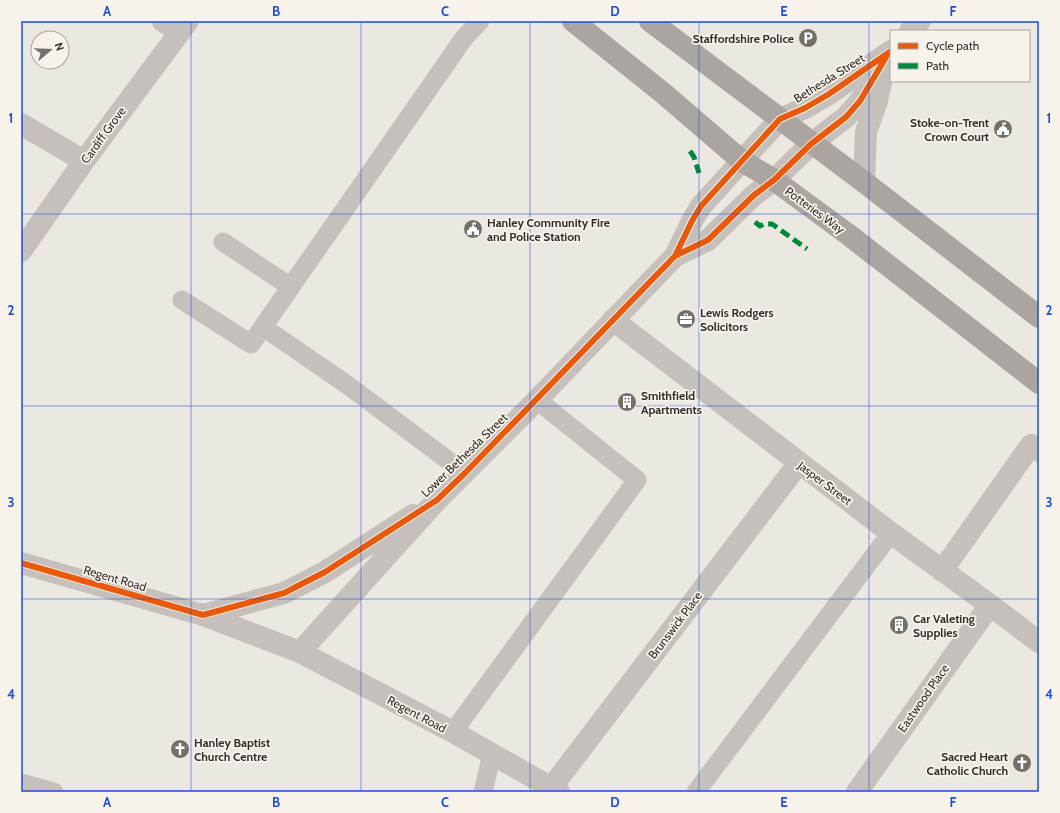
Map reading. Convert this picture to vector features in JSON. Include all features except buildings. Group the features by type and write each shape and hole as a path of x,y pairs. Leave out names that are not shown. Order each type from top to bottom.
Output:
{"main road":[{"name":"Potteries Way","path":"573,21 663,93 742,161 774,180 849,235 1039,383"},
{"path":"650,21 864,182 1039,317"}],"street":[{"path":"911,30 920,21"},
{"name":"Cardiff Grove","path":"21,251 176,25"},
{"name":"Bethesda Street","path":"780,119 805,108 829,94 890,52"},
{"name":"Bethesda Street","path":"774,180 812,144 846,117 860,101 890,52"},
{"path":"864,182 866,132 877,101 890,52"},
{"name":"Lower Bethesda Street","path":"300,652 437,500 537,400 675,256 692,221 702,206 780,119"},
{"path":"21,124 84,161"},
{"name":"Lower Bethesda Street","path":"675,256 708,240 754,195 774,180"},
{"name":"Jasper Street","path":"613,320 891,533 1039,642"},
{"path":"942,571 1031,445 1039,451"},
{"name":"Brunswick Place","path":"555,790 799,463"},
{"name":"Lower Bethesda Street","path":"203,615 284,593 325,572 437,500"},
{"name":"Regent Road","path":"21,563 203,615 300,652 453,732 555,790"},
{"name":"Eastwood Place","path":"857,792 990,605"}],"lane":[{"path":"182,300 251,344 464,38 480,21"},
{"path":"223,242 291,287"},
{"path":"263,327 349,386 465,473"},
{"path":"453,732 637,480 537,400"},
{"path":"696,792 891,533"},
{"path":"484,792 492,754"},
{"path":"21,783 54,792"}],"marked path":[{"path":"690,151 694,157 699,173"},
{"path":"755,222 760,226 764,224 772,224 807,249"}],"cycle path":[{"path":"21,563 203,615 284,593 325,572 437,500 465,473 675,256 701,206 780,119 805,108 829,94 890,52"},
{"path":"675,256 708,240 754,195 774,180 811,144 846,117 860,101 886,57"}],"place":[{"name":"Staffordshire Police","path":"808,38"},
{"name":"Stoke-on-Trent Crown Court","path":"1003,129"},
{"name":"Hanley Community Fire and Police Station","path":"473,229"},
{"name":"Lewis Rodgers Solicitors","path":"686,319"},
{"name":"Smithfield Apartments","path":"627,402"},
{"name":"Car Valeting Supplies","path":"899,625"},
{"name":"Hanley Baptist Church Centre","path":"180,749"},
{"name":"Sacred Heart Catholic Church","path":"1022,763"}]}
